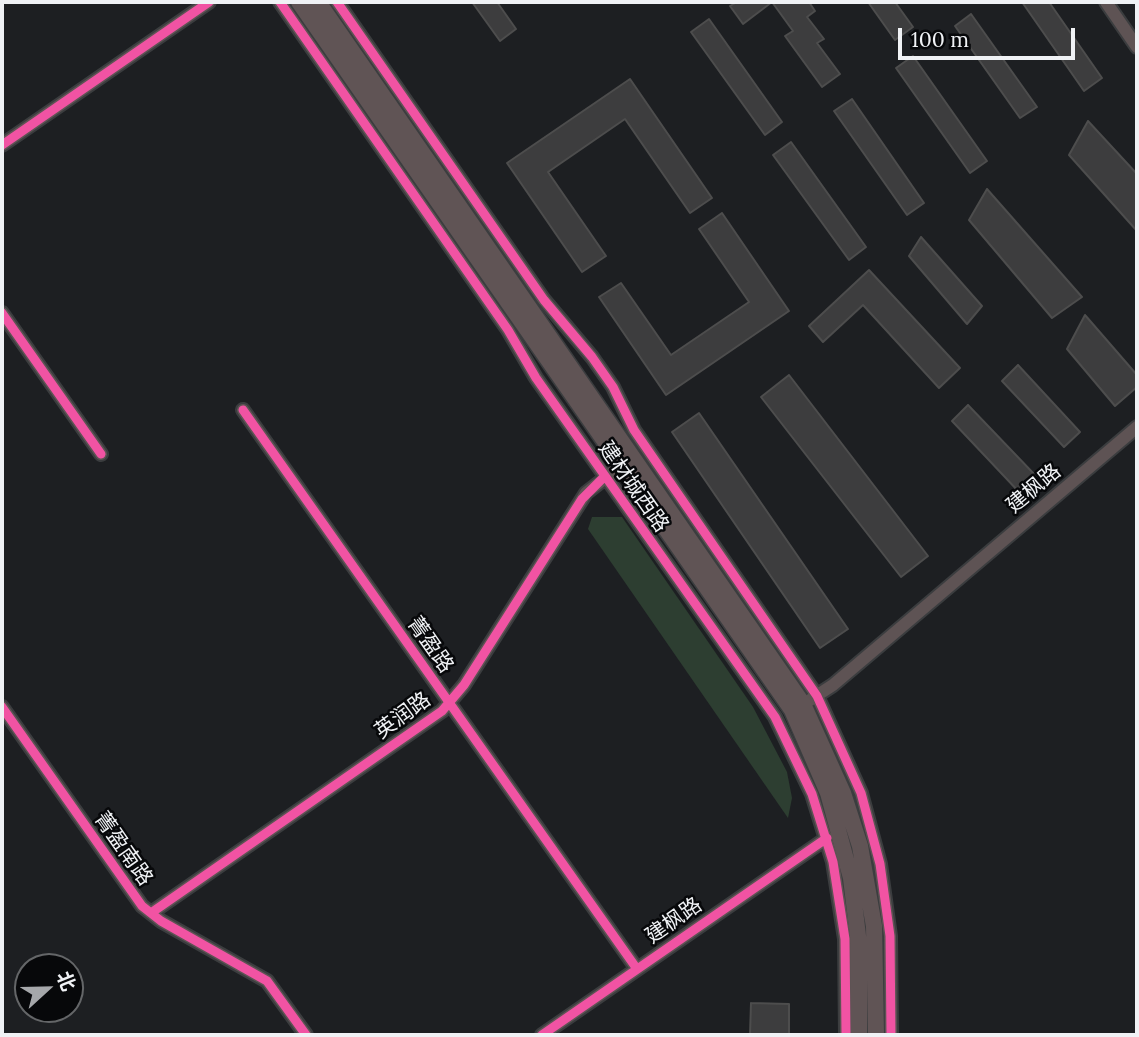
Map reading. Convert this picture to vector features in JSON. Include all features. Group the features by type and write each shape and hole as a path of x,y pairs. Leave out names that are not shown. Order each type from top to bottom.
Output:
{"main road":[{"name":"建材城西路","path":"299,2 804,704 839,781 860,846 874,926 876,1035"},
{"name":"建材城西路","path":"318,2 627,460"},
{"name":"建材城西路","path":"804,704 811,749 838,825 855,900 859,944 859,1035"}],"street":[{"path":"2,145 209,2"},
{"name":"建材城西路","path":"279,2 508,330 536,378 604,477 764,699 793,751 827,838 845,939 846,1035"},
{"name":"建材城西路","path":"337,2 544,300 592,357 613,387 634,430 804,704 853,772 880,864 890,936 891,1035"},
{"path":"1106,2 1137,47"},
{"path":"2,313 101,454"},
{"name":"菁盈路","path":"243,410 637,969"},
{"name":"建枫路","path":"804,704 1137,427"},
{"name":"英润路","path":"151,913 434,718 450,703 582,499 604,477 627,460"},
{"name":"菁盈南路","path":"2,706 135,897 151,913 267,981 306,1035"},
{"path":"811,749 819,813"},
{"name":"建枫路","path":"542,1035 827,838"}],"green space":[{"path":"592,517 622,517 753,707 787,772 792,798 788,818 588,529"}],"building":[{"path":"472,2 497,2 516,29 500,41"},
{"path":"737,2 772,2 743,24 730,6"},
{"path":"772,2 809,2 815,11 807,17 824,39 817,43 840,74 822,87 785,36 793,31"},
{"path":"868,2 895,2 913,27 895,40"},
{"path":"1022,2 1049,2 1102,78 1084,91"},
{"path":"971,14 1037,107 1020,118 955,26"},
{"path":"709,19 782,122 765,135 691,32"},
{"path":"913,56 987,161 970,173 896,68"},
{"path":"630,79 712,198 690,213 625,119 548,172 606,256 582,272 507,163"},
{"path":"852,99 924,203 907,215 834,111"},
{"path":"1088,121 1137,174 1137,231 1069,155"},
{"path":"791,142 866,247 849,260 773,155"},
{"path":"987,189 1082,297 1052,318 969,220"},
{"path":"722,213 789,311 666,395 599,297 621,283 671,355 749,302 699,229"},
{"path":"921,237 982,306 967,324 909,256"},
{"path":"869,270 960,368 939,388 863,305 823,342 809,326"},
{"path":"1085,315 1137,375 1137,387 1115,406 1067,349"},
{"path":"1018,365 1080,432 1064,447 1002,381"},
{"path":"789,375 928,556 901,577 761,397"},
{"path":"968,405 1036,476 1019,492 952,421"},
{"path":"699,413 848,629 820,648 672,432"},
{"path":"751,1003 789,1004 789,1035 750,1035"}],"cycle path":[{"path":"2,145 209,2"},
{"path":"280,2 508,330 536,378 775,717 812,794 833,862 845,939 846,1035"},
{"path":"337,2 544,300 592,357 613,387 634,430 817,696 861,793 880,864 890,936 891,1035"},
{"path":"2,313 101,454"},
{"path":"243,410 637,969"},
{"path":"151,913 442,711 464,685 582,499 604,477"},
{"path":"2,707 142,906 161,921 267,981 306,1035"},
{"path":"542,1035 827,838"}]}
